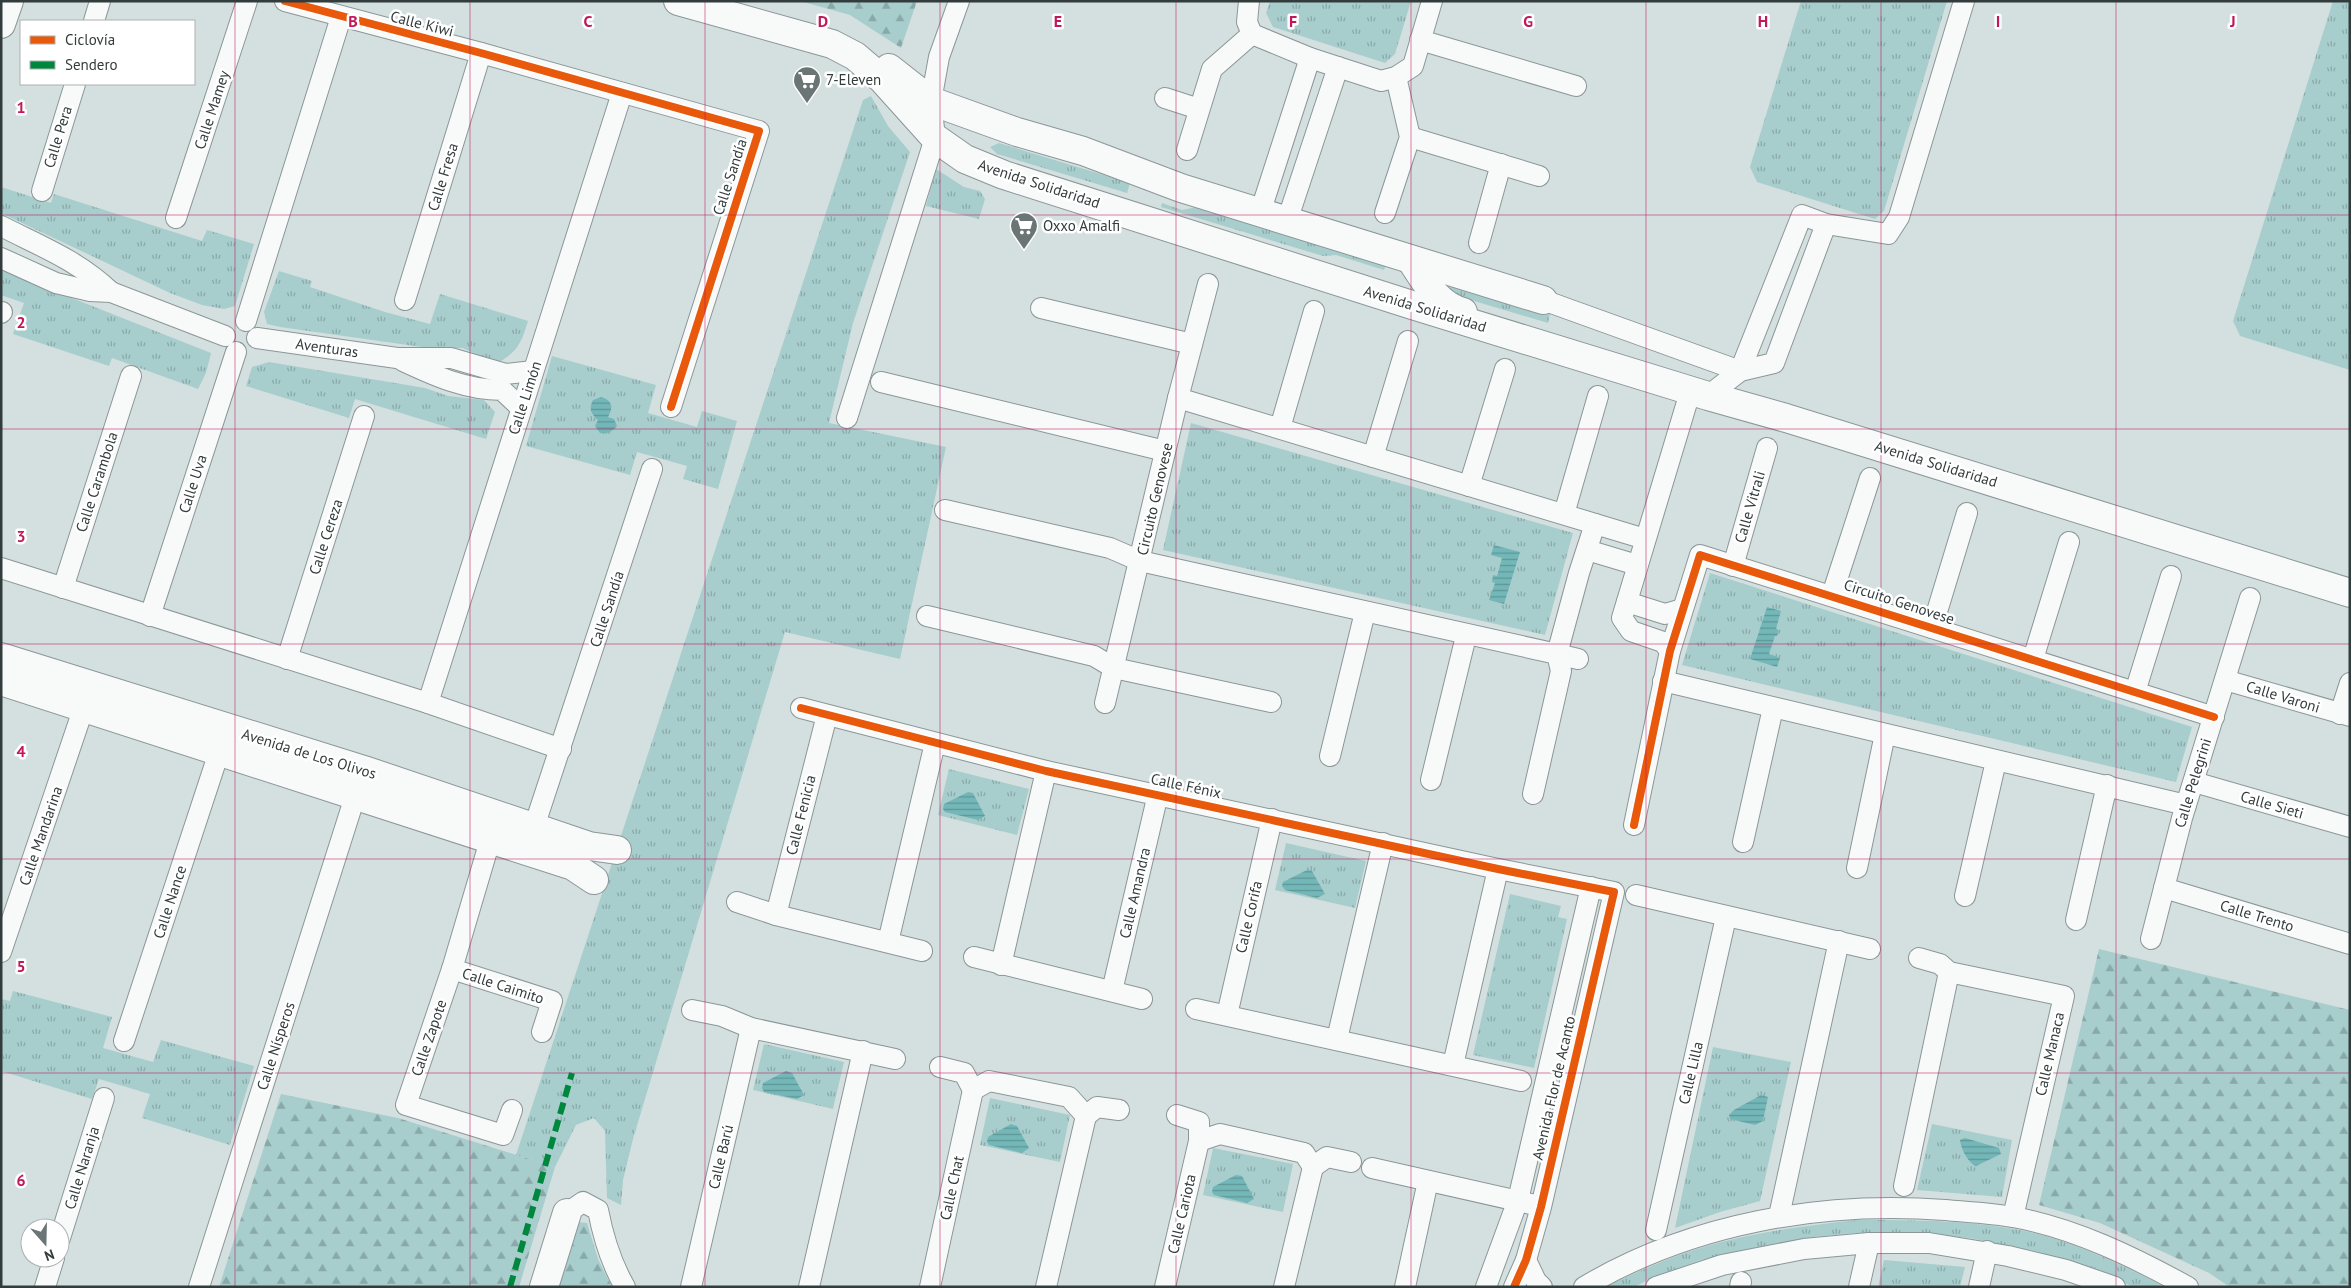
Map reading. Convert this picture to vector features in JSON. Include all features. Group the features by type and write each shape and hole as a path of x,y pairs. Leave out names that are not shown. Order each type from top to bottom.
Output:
{"main road":[{"path":"1,24 9,1"},
{"name":"Avenida Solidaridad","path":"678,1 832,44 855,56 882,79 935,138 965,159 1004,175 1521,338 1700,393 1796,420 2350,593"},
{"path":"723,1 837,32 875,56 931,101 1017,132 1083,151 1181,188 1543,300"},
{"name":"Avenida Solidaridad","path":"1411,260 1435,296 1455,310 1506,325 1521,338"},
{"name":"Avenida de Los Olivos","path":"1,656 85,704"},
{"name":"Avenida de Los Olivos","path":"1,681 85,704 493,834 573,866 594,880"},
{"name":"Avenida de Los Olivos","path":"493,834 537,821 589,846 617,850"},
{"path":"544,1287 567,1213"}],"street":[{"path":"94,20 100,1"},
{"name":"Calle Mamey","path":"176,218 247,1"},
{"name":"Calle Kiwi","path":"285,1 553,73"},
{"path":"847,418 935,138 931,101 939,57 959,1"},
{"path":"1243,3 1252,34 1310,58 1381,81 1396,77 1413,66 1432,1"},
{"path":"1740,371 1802,215 1826,224 1888,234 1899,218 1964,1"},
{"path":"246,321 341,17"},
{"path":"1187,150 1212,69 1252,34"},
{"path":"1420,40 1576,86"},
{"name":"Calle Fresa","path":"406,300 481,53"},
{"path":"1260,213 1310,58"},
{"path":"1287,221 1338,67"},
{"name":"Calle Sandía","path":"553,73 759,131 671,407"},
{"path":"1385,213 1410,137 1396,77"},
{"name":"Calle Pera","path":"42,191 75,85"},
{"name":"Calle Limón","path":"428,703 622,93"},
{"path":"1165,98 1199,108"},
{"path":"1410,137 1539,176"},
{"path":"1479,243 1501,164"},
{"path":"1637,565 1700,393 1740,371 1774,363 1826,224"},
{"path":"1,226 58,253 91,274 111,292"},
{"path":"1,258 56,283 90,291 111,292 224,336"},
{"name":"Circuito Genovese","path":"1208,284 1178,398 1140,561 1466,636 1578,659"},
{"path":"1543,300 1740,371"},
{"path":"1041,308 1192,344"},
{"path":"1280,428 1314,311"},
{"path":"246,321 256,331 255,345 244,353 236,352 226,343 224,336 226,329 232,323 246,321"},
{"name":"Aventuras","path":"257,338 397,358 451,358 504,382 521,408"},
{"path":"1373,457 1408,341"},
{"name":"Calle Uva","path":"150,616 236,352"},
{"path":"1469,486 1505,369"},
{"name":"Aventuras","path":"504,382 533,371"},
{"name":"Calle Carambola","path":"63,588 131,376"},
{"path":"881,382 1166,451"},
{"path":"1564,514 1598,396"},
{"path":"1178,398 1645,539"},
{"name":"Calle Cereza","path":"287,659 364,416"},
{"path":"1637,565 1646,538 1648,528 1654,510 1660,492 1682,419 1651,518 1649,527 1647,533 1645,539 1637,565 1622,618 1632,632 1664,645"},
{"name":"Calle Vitrali","path":"1733,566 1767,448"},
{"name":"Calle Sandía","path":"537,821 652,469"},
{"path":"1832,595 1870,478"},
{"path":"945,510 1110,548 1140,561 1105,703"},
{"path":"1932,628 1967,513"},
{"path":"1532,794 1561,671 1557,654 1595,524"},
{"path":"2033,659 2068,542"},
{"path":"1587,550 1637,565"},
{"name":"Circuito Genovese","path":"1634,825 1663,681 1664,645 1674,612 1700,555 1832,595 2214,717"},
{"path":"1,568 428,703 561,750"},
{"path":"2135,692 2171,576"},
{"name":"Calle Pelegrini","path":"2151,939 2186,805 2250,598"},
{"path":"1627,602 1674,612"},
{"path":"1330,756 1364,612"},
{"path":"927,616 1094,656 1114,668 1271,702"},
{"path":"1431,780 1466,636"},
{"name":"Calle Varoni","path":"2225,680 2345,715 2350,683"},
{"path":"1663,681 2186,805"},
{"name":"Calle Mandarina","path":"1,952 85,704"},
{"name":"Calle Fénix","path":"801,708 1046,771 1498,869 1614,892"},
{"path":"1743,842 1773,708"},
{"name":"Calle Fenicia","path":"776,916 827,715"},
{"path":"1856,868 1885,734"},
{"path":"888,942 935,743"},
{"name":"Calle Nance","path":"124,1041 220,748"},
{"path":"1965,896 1996,761"},
{"path":"1001,965 1046,771"},
{"name":"Calle Sieti","path":"2194,782 2350,827"},
{"path":"2076,920 2107,786"},
{"name":"Calle Nísperos","path":"199,1287 357,790"},
{"name":"Calle Amandra","path":"1112,991 1158,794"},
{"name":"Calle Corifa","path":"1227,1015 1272,819"},
{"name":"Calle Zapote","path":"493,834 452,969 406,1105 503,1135 512,1110"},
{"path":"1337,1039 1383,843"},
{"path":"1453,1065 1498,869"},
{"name":"Avenida Flor de Acanto","path":"1486,1287 1518,1200 1591,887"},
{"name":"Calle Trento","path":"2164,888 2350,944"},
{"name":"Avenida Flor de Acanto","path":"1514,1287 1526,1260 1541,1207 1614,892"},
{"path":"1636,895 1870,949"},
{"path":"737,902 776,916 922,951"},
{"name":"Calle Lilla","path":"1656,1230 1726,917"},
{"path":"1779,1216 1839,941"},
{"path":"974,957 1142,999"},
{"name":"Calle Manaca","path":"1919,958 1940,964 1949,972 2064,996 2015,1207"},
{"name":"Calle Caimito","path":"452,969 552,1001 542,1032"},
{"path":"1904,1186 1949,972"},
{"path":"1196,1009 1521,1081"},
{"path":"692,1010 722,1016 751,1028 895,1059"},
{"name":"Calle Barú","path":"691,1287 751,1028"},
{"path":"809,1287 863,1051"},
{"path":"940,1067 964,1073 973,1090 989,1082 1069,1097 1086,1116"},
{"name":"Calle Chat","path":"930,1287 973,1090"},
{"name":"Calle Naranja","path":"66,1218 104,1098"},
{"path":"1046,1287 1086,1116 1097,1107 1119,1110"},
{"name":"Calle Cariota","path":"1165,1287 1199,1141 1199,1122 1177,1115"},
{"path":"1199,1141 1220,1134 1304,1153 1313,1167"},
{"path":"1284,1287 1313,1167 1327,1157 1351,1162"},
{"path":"1372,1168 1518,1200 1541,1207"},
{"path":"1405,1287 1428,1181"},
{"path":"567,1213 583,1202 598,1210 602,1234 618,1276 625,1287"},
{"path":"1584,1287 1636,1260 1670,1246 1699,1236 1779,1216 1829,1210 2015,1207 2072,1234 2132,1257 2188,1287"},
{"path":"1861,1278 1869,1243"},
{"path":"1656,1287 1722,1265 1746,1260 1804,1249 1869,1243 1929,1243 1983,1269 2066,1270 2115,1287"},
{"path":"1526,1260 1536,1281 1542,1287"},
{"path":"45,1287 51,1268"}],"green space":[{"path":"800,1 917,1 901,48 850,15"},
{"path":"1270,1 1411,1 1395,54 1385,63 1273,27 1266,13"},
{"path":"1801,1 1947,1 1884,211 1875,219 1757,182 1750,167"},
{"path":"2333,1 2350,1 2350,370 2240,336 2233,321"},
{"path":"871,96 888,126 910,152 853,323 829,423 946,447 900,659 785,632 633,1139 623,1180 621,1205 607,1198 605,1131 594,1118 576,1125 555,1167 516,1155 863,100"},
{"path":"999,143 1130,183 1127,193 997,154 990,147"},
{"path":"936,169 964,187 980,191 985,199 979,219 926,206"},
{"path":"1,187 51,203 54,194 202,241 207,230 254,244 235,306 224,309 202,305 170,293 1,213"},
{"path":"1162,203 1182,210 1197,207 1386,264 1384,270 1336,255 1323,256 1161,207"},
{"path":"1,270 211,353 206,373 198,389 112,358 109,366 13,334 24,303 1,295"},
{"path":"279,271 312,281 310,287 385,312 430,324 440,294 528,321 517,347 508,356 495,364 463,348 429,348 280,327 267,324 264,312"},
{"path":"1454,284 1550,314 1548,323 1454,295 1448,290"},
{"path":"552,356 656,385 648,413 697,427 702,411 737,421 718,489 683,479 687,466 637,452 630,475 526,446"},
{"path":"269,362 425,388 448,396 484,400 495,412 486,439 355,399 349,418 246,386 252,367"},
{"path":"1191,423 1573,533 1545,635 1163,550"},
{"path":"1710,573 2192,727 2176,782 1682,665"},
{"path":"949,769 1029,789 1017,835 938,815"},
{"path":"1286,843 1366,861 1355,908 1275,890"},
{"path":"1510,894 1561,906 1558,917 1567,919 1534,1068 1473,1055"},
{"path":"2099,949 2350,1010 2350,1287 2230,1287 2209,1273 2100,1223 2039,1205"},
{"path":"13,991 112,1017 103,1048 153,1062 161,1040 254,1066 230,1145 142,1118 150,1094 99,1079 92,1099 1,1071 1,999 10,1001"},
{"path":"764,1044 844,1062 833,1109 753,1090"},
{"path":"1713,1047 1791,1062 1760,1201 1720,1212 1675,1228"},
{"path":"281,1094 398,1118 555,1167 519,1287 219,1287"},
{"path":"990,1098 1070,1115 1060,1162 980,1145"},
{"path":"1932,1124 2012,1140 2002,1197 1917,1190"},
{"path":"1213,1148 1293,1164 1283,1212 1203,1195"},
{"path":"1856,1220 1968,1223 2034,1233 2066,1242 2100,1256 2164,1287 2134,1287 2084,1266 2030,1250 1969,1238 1910,1232 1855,1233 1813,1237 1701,1260 1656,1276 1634,1287 1604,1287 1650,1266 1716,1243 1776,1231"},
{"path":"578,1222 587,1223 598,1259 612,1287 558,1287"},
{"path":"1884,1260 1965,1267 1960,1287 1878,1287"}],"water":[{"path":"601,397 610,402 611,410 608,417 614,419 617,426 605,433 600,433 595,426 598,420 593,415 591,408 593,400"},
{"path":"1494,545 1520,552 1504,604 1489,600 1495,583 1492,582 1493,575 1497,576 1502,558 1491,555"},
{"path":"1767,607 1781,611 1776,629 1779,630 1769,654 1780,658 1777,667 1750,659"},
{"path":"968,792 973,793 985,816 978,820 945,812 943,809 944,804"},
{"path":"1307,870 1312,871 1325,894 1317,898 1285,890 1282,886 1283,882"},
{"path":"786,1071 792,1073 804,1095 797,1099 764,1092 762,1088 763,1083"},
{"path":"1761,1095 1768,1097 1763,1121 1755,1125 1730,1119 1729,1115 1734,1110"},
{"path":"1011,1124 1017,1126 1029,1148 1022,1153 989,1145 987,1142 988,1137"},
{"path":"1965,1138 1999,1148 2001,1154 1976,1166 1965,1155 1960,1140"},
{"path":"1236,1175 1242,1176 1254,1199 1247,1203 1214,1195 1212,1192 1213,1187"}],"marked path":[{"path":"510,1287 572,1073"}],"cycle path":[{"path":"285,1 481,53 759,131 671,407"},
{"path":"1634,825 1670,651 1700,555 2214,717"},
{"path":"801,708 1046,771 1498,869 1614,892 1541,1207 1526,1260 1514,1287"}],"place":[{"name":"7-Eleven","path":"807,104"},
{"name":"Oxxo Amalfi","path":"1024,250"}]}
